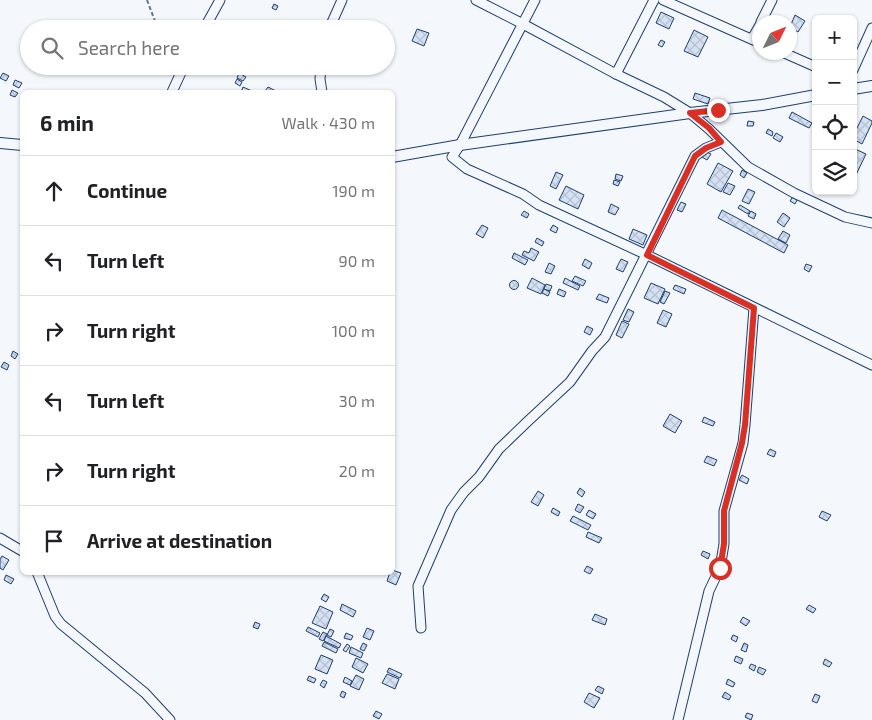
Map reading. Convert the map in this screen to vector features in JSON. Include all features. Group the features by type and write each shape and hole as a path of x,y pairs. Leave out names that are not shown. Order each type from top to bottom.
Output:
{"street":[{"path":"209,20 220,0"},
{"path":"333,20 342,0"},
{"path":"476,0 616,74 664,97 690,113 709,128 748,167 794,193 844,217 872,223"},
{"path":"535,0 452,157 467,169 523,194 539,205 647,255 872,365"},
{"path":"616,74 654,0"},
{"path":"663,0 752,39"},
{"path":"764,15 772,0"},
{"path":"857,61 872,28"},
{"path":"797,59 812,66"},
{"path":"173,90 180,75"},
{"path":"320,75 322,90"},
{"path":"857,88 872,86"},
{"path":"395,156 460,145 690,113 762,105 812,96"},
{"path":"421,628 418,586 450,510 479,477 499,449 570,382 592,351 605,338 695,156 706,148 721,142"},
{"path":"0,143 20,145"},
{"path":"678,720 709,591 720,568 724,544 724,511 745,425 754,308"},
{"path":"0,538 20,550"},
{"path":"37,575 55,616 61,624 145,693 170,720"}],"path":[{"path":"147,0 155,20"}],"building":[{"path":"274,4 278,6 276,10 272,8"},
{"path":"661,12 674,18 669,29 656,23"},
{"path":"797,16 805,21 797,31"},
{"path":"417,29 429,33 424,46 412,41"},
{"path":"694,30 708,37 698,57 684,51"},
{"path":"661,40 665,42 662,47 658,45"},
{"path":"3,73 9,76 6,81 0,78"},
{"path":"238,75 246,77 243,81 237,78"},
{"path":"237,79 242,82 240,86 235,83"},
{"path":"15,80 22,83 19,88 13,85"},
{"path":"12,90 18,93 15,97 10,95"},
{"path":"695,93 710,98 708,104 693,99"},
{"path":"792,112 812,123 809,128 789,118"},
{"path":"863,116 872,121 862,144 857,141 857,128"},
{"path":"748,121 754,122 753,126 747,126"},
{"path":"768,129 773,132 772,136 766,133"},
{"path":"776,133 783,137 780,142 773,138"},
{"path":"857,150 866,154 857,173"},
{"path":"705,151 711,154 707,160 702,157"},
{"path":"718,163 733,171 721,192 707,184"},
{"path":"742,170 747,173 744,178 740,175"},
{"path":"556,172 563,175 556,189 550,186"},
{"path":"616,174 623,176 621,181 615,179"},
{"path":"614,180 620,182 618,186 613,184"},
{"path":"728,183 735,186 730,195 723,192"},
{"path":"566,186 584,195 578,209 559,200"},
{"path":"748,189 755,192 749,204 742,201"},
{"path":"794,195 798,198 795,204 790,201"},
{"path":"681,202 686,204 682,212 677,210"},
{"path":"611,204 619,208 615,215 608,212"},
{"path":"740,205 750,211 748,214 738,208"},
{"path":"722,210 788,245 784,253 718,218"},
{"path":"524,211 529,214 527,218 521,215"},
{"path":"751,211 756,214 754,219 748,216"},
{"path":"783,213 790,218 784,227 777,222"},
{"path":"482,225 488,228 483,238 476,234"},
{"path":"553,225 558,228 556,233 550,230"},
{"path":"633,229 647,235 643,245 629,239"},
{"path":"783,231 790,235 786,243 778,239"},
{"path":"537,238 544,242 542,246 535,242"},
{"path":"531,248 539,252 534,261 522,255 524,251 529,253"},
{"path":"514,253 528,260 525,265 512,258"},
{"path":"585,259 592,263 589,269 582,265"},
{"path":"621,259 628,262 623,272 616,269"},
{"path":"549,263 555,266 551,274 545,272"},
{"path":"806,264 812,266 809,272 804,269"},
{"path":"575,276 586,281 583,286 572,281"},
{"path":"532,278 545,285 541,294 527,288"},
{"path":"565,278 580,286 578,290 563,283"},
{"path":"514,281 518,285 514,289 510,285"},
{"path":"651,283 665,289 658,304 644,298"},
{"path":"546,284 552,286 550,291 544,289"},
{"path":"675,285 686,289 684,294 673,289"},
{"path":"544,289 550,292 548,296 542,293"},
{"path":"559,289 566,292 564,297 557,294"},
{"path":"665,291 670,293 664,304 660,302"},
{"path":"599,294 609,298 607,303 596,299"},
{"path":"628,309 634,312 629,322 623,320"},
{"path":"663,310 672,314 666,327 657,323"},
{"path":"622,321 629,324 622,338 616,335"},
{"path":"587,326 593,329 590,335 584,332"},
{"path":"13,351 18,354 15,359 11,356"},
{"path":"4,362 9,365 7,370 1,367"},
{"path":"670,414 682,421 675,433 663,426"},
{"path":"704,417 715,422 713,426 702,422"},
{"path":"770,449 776,452 774,457 767,454"},
{"path":"707,456 717,460 714,466 704,462"},
{"path":"742,475 749,479 747,484 739,480"},
{"path":"580,488 585,492 582,497 577,493"},
{"path":"538,491 544,495 538,506 531,502"},
{"path":"578,504 584,507 580,513 575,510"},
{"path":"553,508 560,512 558,516 551,512"},
{"path":"589,510 596,514 593,519 586,515"},
{"path":"822,511 831,515 827,521 819,517"},
{"path":"573,516 591,525 588,530 570,521"},
{"path":"588,532 602,538 599,543 586,537"},
{"path":"703,551 710,554 708,559 701,555"},
{"path":"2,556 9,560 3,570 0,568"},
{"path":"587,566 593,569 590,574 584,571"},
{"path":"395,571 401,573 396,585 387,581 389,575 395,575"},
{"path":"6,575 14,579 11,584 4,580"},
{"path":"324,594 329,597 326,602 321,599"},
{"path":"342,604 356,611 353,617 340,610"},
{"path":"809,605 816,609 813,613 806,609"},
{"path":"320,606 333,612 326,629 312,623"},
{"path":"595,614 607,619 605,625 592,620"},
{"path":"743,617 750,621 746,626 740,622"},
{"path":"255,622 260,624 258,629 253,627"},
{"path":"308,627 320,633 318,637 306,631"},
{"path":"367,628 374,631 370,640 363,637"},
{"path":"330,629 334,631 331,637 327,635"},
{"path":"323,632 327,634 323,641 319,639"},
{"path":"346,633 353,636 351,640 344,638"},
{"path":"733,635 738,637 736,642 731,639"},
{"path":"326,636 341,644 339,648 324,641"},
{"path":"324,642 338,649 336,653 322,646"},
{"path":"363,643 367,645 364,651 360,649"},
{"path":"744,643 748,645 746,652 741,650"},
{"path":"347,644 350,646 346,652 343,650"},
{"path":"351,647 363,653 361,658 349,653"},
{"path":"321,655 333,660 327,674 315,669"},
{"path":"736,656 743,659 741,664 734,661"},
{"path":"356,658 368,664 363,673 352,667"},
{"path":"825,659 832,663 829,667 823,664"},
{"path":"751,664 756,666 754,671 749,668"},
{"path":"759,667 766,670 763,675 757,672"},
{"path":"389,668 402,674 400,678 387,672"},
{"path":"387,674 399,679 395,689 382,683"},
{"path":"356,675 364,679 359,690 350,686"},
{"path":"309,676 316,679 314,683 307,680"},
{"path":"345,677 352,681 350,685 343,682"},
{"path":"728,679 735,683 733,687 726,684"},
{"path":"323,680 327,682 324,688 320,685"},
{"path":"598,686 604,689 602,694 595,690"},
{"path":"342,691 346,693 344,698 340,696"},
{"path":"725,692 731,696 729,700 722,697"},
{"path":"589,693 600,698 594,708 584,702"},
{"path":"815,694 820,696 817,703 812,701"},
{"path":"376,711 382,714 379,719 373,716"},
{"path":"747,713 753,715 751,720 745,717"}],"route":[{"path":"718,110 690,113 709,128 721,142 706,148 695,156 647,255 754,308 745,425 724,511 724,544 720,568"}]}
